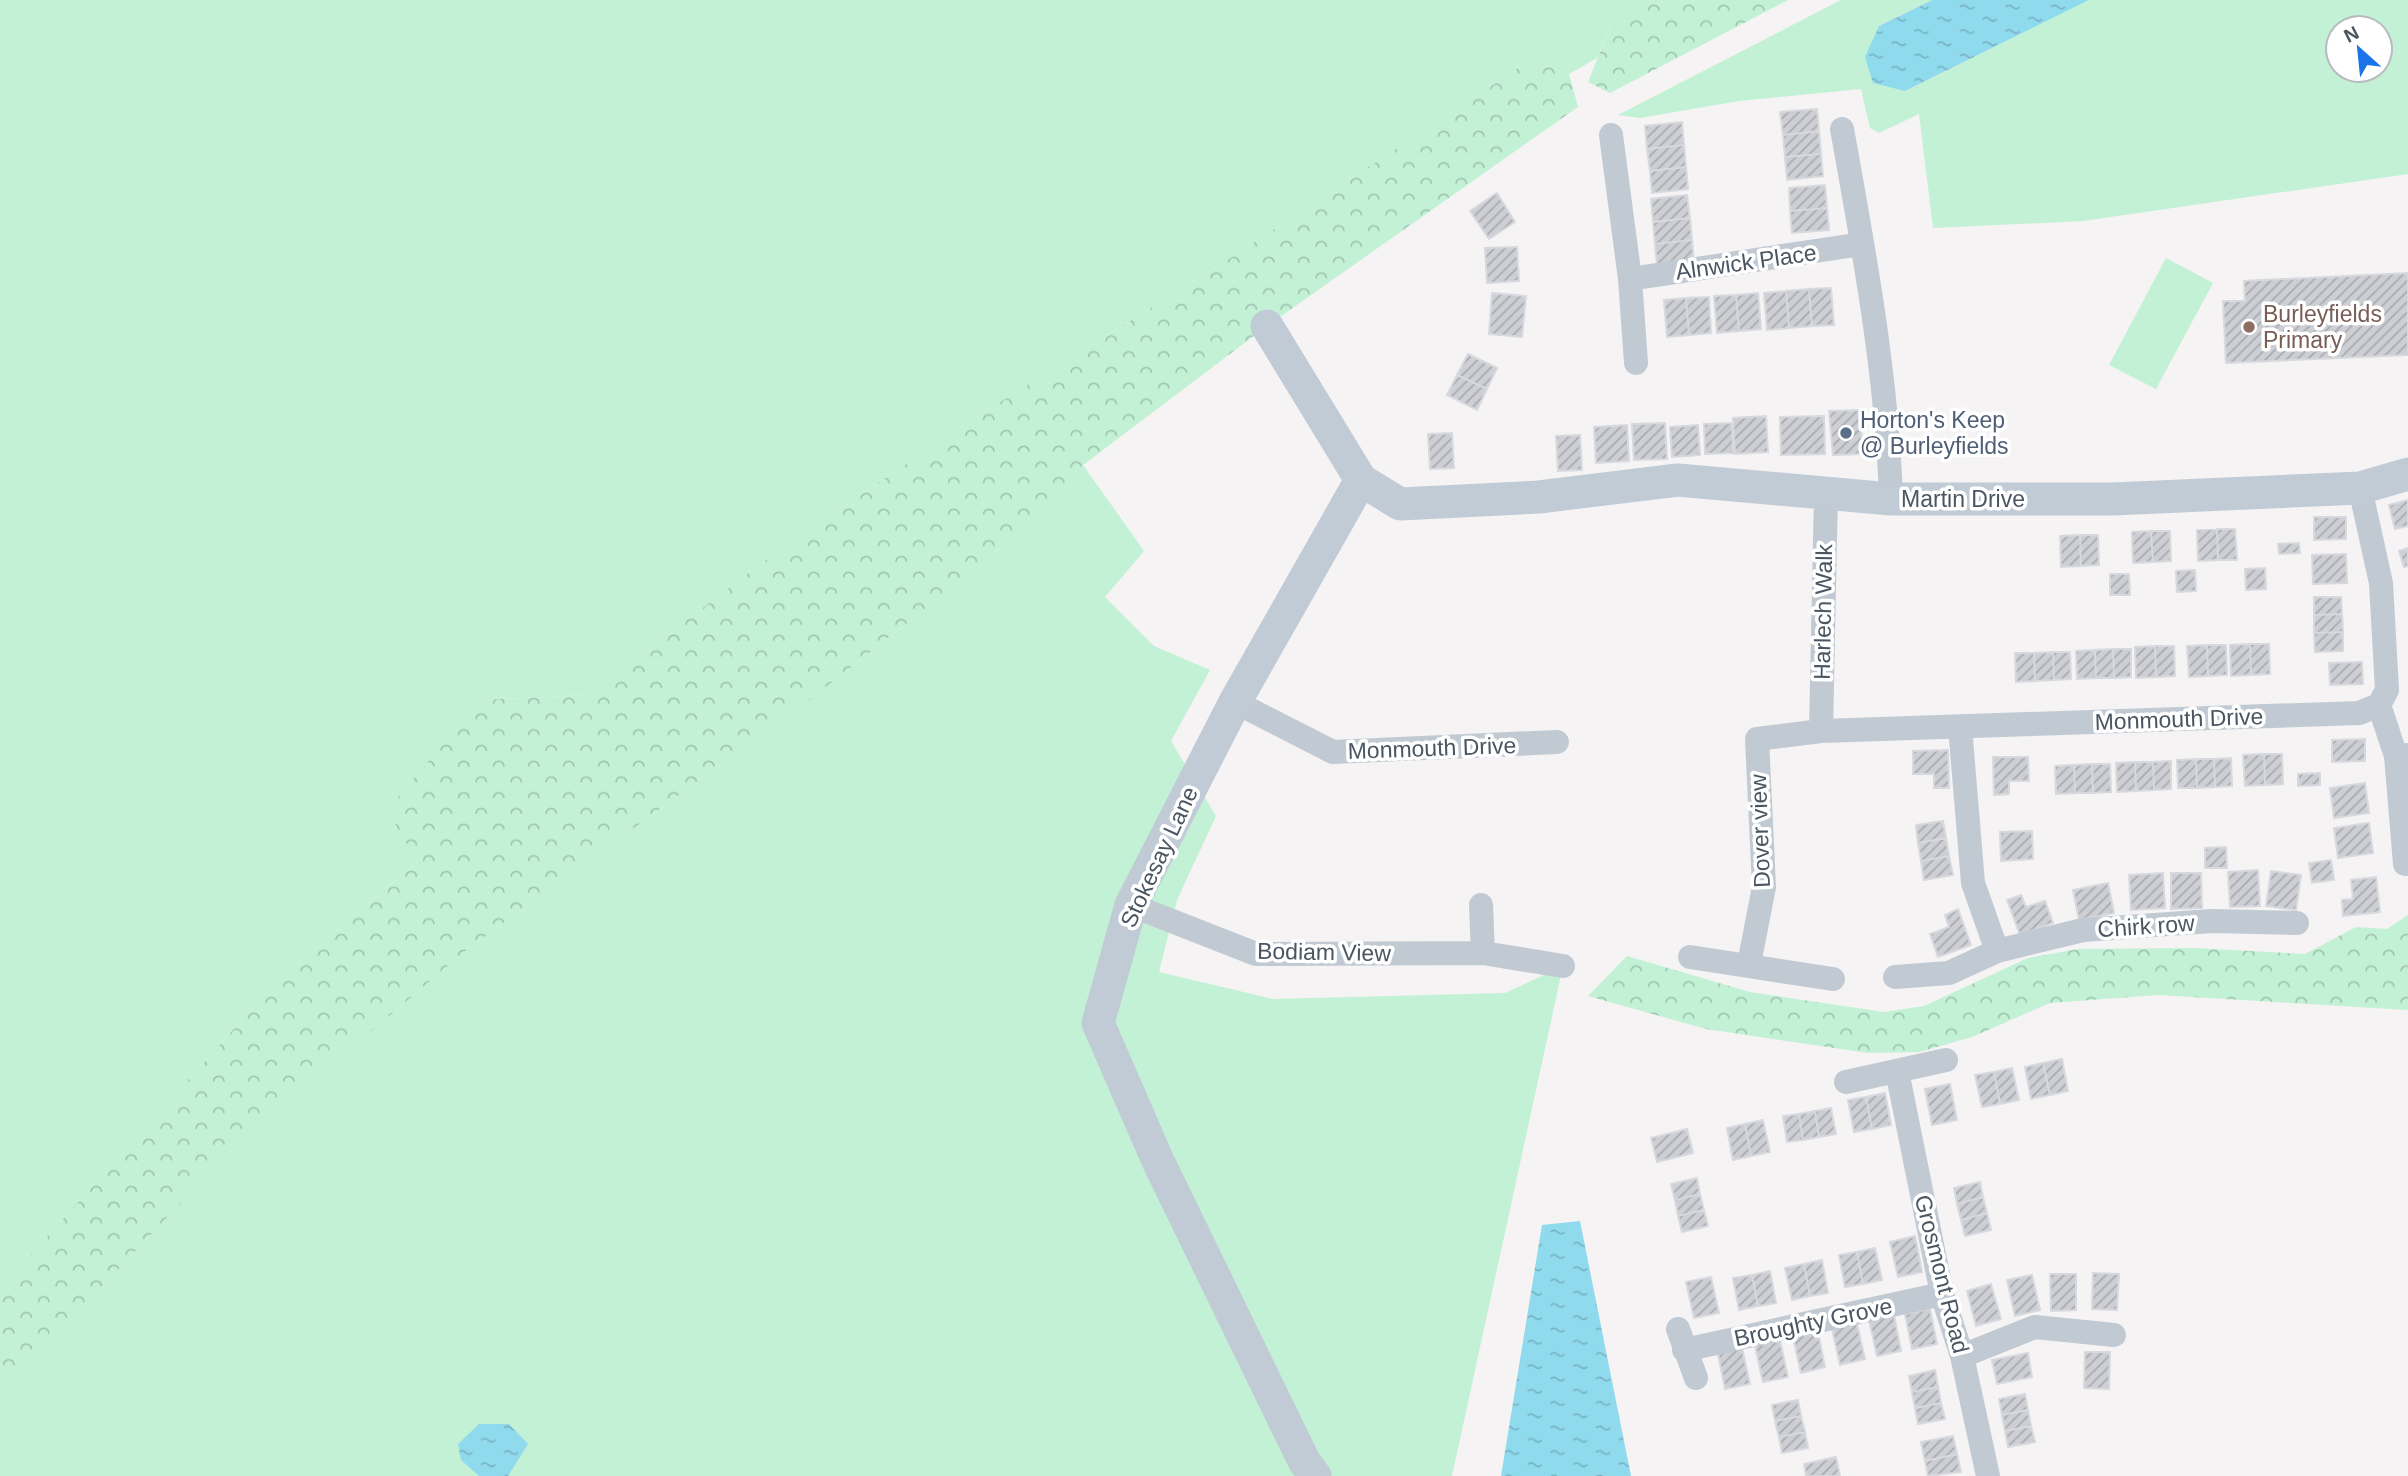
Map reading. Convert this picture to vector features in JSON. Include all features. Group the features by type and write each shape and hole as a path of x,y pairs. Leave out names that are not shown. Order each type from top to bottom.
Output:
{"street":[{"path":"1842,129 1862,244 1889,443 1891,499"},
{"path":"1611,135 1630,279 1636,362"},
{"name":"Alnwick Place","path":"1630,279 1862,244"},
{"path":"1267,326 1361,480"},
{"name":"Martin Drive","path":"1361,480 1400,504 1517,498 1678,480 1891,499 2113,499 2360,488 2408,474"},
{"name":"Stokesay Lane","path":"1315,1476 1304,1461 1164,1174 1098,1023 1131,905 1235,702 1361,480"},
{"path":"2360,488 2381,583 2387,690 2379,705 2402,756 2405,863"},
{"name":"Harlech Walk","path":"1821,731 1826,492"},
{"name":"Monmouth Drive","path":"1235,702 1333,751 1557,742"},
{"name":"Monmouth Drive","path":"1756,739 1821,731 2359,713 2379,705"},
{"path":"1960,727 1973,883 1997,951"},
{"name":"Dover view","path":"1749,964 1764,887 1756,739"},
{"name":"Bodiam View","path":"1131,905 1256,954 1483,953 1563,966"},
{"path":"1481,905 1483,953"},
{"name":"Chirk row","path":"1895,978 1950,973 1997,951 2083,930 2212,921 2297,923"},
{"path":"1690,957 1833,979"},
{"path":"1846,1082 1946,1060"},
{"name":"Grosmont Road","path":"1897,1071 1942,1294 1962,1356 1988,1476"},
{"name":"Broughty Grove","path":"1696,1378 1681,1339 1942,1294"},
{"path":"1962,1356 2035,1327 2114,1335"}],"green space":[{"path":"0,0 1654,0 1611,24 1597,58 1569,74 1532,59 1229,259 973,419 784,546 588,695 480,700 418,861 277,981 0,1289"},
{"path":"1654,0 1788,0 1610,93 1588,82 1611,24"},
{"path":"1841,0 1932,0 1879,26 1905,91 2089,0 2408,0 2408,174 2083,221 1933,228 1919,114 1879,133 1870,128 1861,89 1739,101 1640,118 1618,115"},
{"path":"1532,59 1569,74 1578,107 1267,326 1083,465 991,557 812,698 464,952 220,1161 0,1396 0,1289 277,981 417,862 387,810 480,700 588,695 784,546 973,419 1229,259"},
{"path":"2166,258 2213,283 2156,389 2109,365"},
{"path":"1083,465 1144,551 1105,597 1154,646 1210,670 1171,741 1216,816 1177,900 1159,972 1273,999 1505,993 1563,966 1452,1476 0,1476 0,1396 220,1161 464,952 812,698 991,557"},
{"path":"2408,915 2408,1010 2158,995 2050,1003 1972,1037 1919,1052 1868,1053 1706,1029 1588,996 1627,956 1750,992 1884,1012 1924,1006 2028,958 2078,949 2194,948 2305,954 2356,927 2387,929"}],"water":[{"path":"1932,0 2089,0 1905,91 1873,83 1865,57 1879,26"},
{"path":"1580,1221 1631,1476 1501,1476 1542,1225"},
{"path":"479,1424 509,1424 528,1444 508,1476 479,1476 461,1460 458,1444"}],"building":[{"path":"1817,109 1819,131 1783,135 1780,112"},
{"path":"1682,122 1684,145 1647,149 1645,126"},
{"path":"1819,131 1821,154 1785,157 1783,135"},
{"path":"1684,145 1686,167 1650,171 1647,149"},
{"path":"1821,154 1823,176 1787,180 1785,157"},
{"path":"1686,167 1688,189 1652,193 1650,171"},
{"path":"1825,185 1827,208 1790,211 1789,188"},
{"path":"1497,193 1515,222 1489,239 1470,211"},
{"path":"1687,195 1690,218 1653,222 1651,199"},
{"path":"1827,208 1829,230 1792,233 1790,211"},
{"path":"1690,218 1692,240 1655,244 1653,222"},
{"path":"1692,240 1694,262 1657,266 1655,244"},
{"path":"1517,247 1519,281 1487,283 1485,248"},
{"path":"2408,273 2408,355 2226,363 2223,301 2245,301 2244,281"},
{"path":"1831,288 1834,325 1812,326 1809,289"},
{"path":"1809,289 1812,326 1789,328 1786,291"},
{"path":"1786,291 1789,328 1767,330 1764,293"},
{"path":"1492,293 1526,296 1522,337 1489,334"},
{"path":"1758,293 1761,329 1739,331 1736,295"},
{"path":"1736,295 1739,331 1717,333 1714,296"},
{"path":"1709,297 1711,333 1689,335 1686,298"},
{"path":"1686,298 1689,335 1667,337 1664,300"},
{"path":"1468,354 1497,368 1487,389 1457,375"},
{"path":"1457,375 1487,389 1477,410 1447,395"},
{"name":"Horton's Keep @ Burleyfields","path":"1860,410 1863,454 1833,455 1829,411"},
{"path":"1766,416 1768,452 1735,454 1733,418"},
{"path":"1824,416 1825,454 1781,455 1780,417"},
{"path":"1665,423 1667,459 1634,460 1632,424"},
{"path":"1732,423 1733,453 1705,454 1704,424"},
{"path":"1627,425 1629,461 1596,463 1594,427"},
{"path":"1698,425 1700,455 1672,457 1670,427"},
{"path":"1452,433 1454,468 1430,469 1428,434"},
{"path":"1580,435 1582,470 1558,471 1556,436"},
{"path":"2408,500 2408,526 2395,529 2389,505"},
{"path":"2314,517 2346,517 2346,539 2314,540"},
{"path":"2217,529 2235,529 2237,560 2218,560"},
{"path":"2217,529 2218,560 2198,561 2197,530"},
{"path":"2151,531 2153,562 2133,563 2132,532"},
{"path":"2151,531 2170,531 2171,561 2153,562"},
{"path":"2080,535 2081,566 2061,567 2060,536"},
{"path":"2080,535 2098,535 2099,565 2081,566"},
{"path":"2299,543 2300,553 2279,554 2278,544"},
{"path":"2408,548 2408,566 2404,567 2399,551"},
{"path":"2346,554 2347,583 2313,584 2312,555"},
{"path":"2265,568 2266,589 2246,590 2245,569"},
{"path":"2195,570 2196,591 2177,592 2176,571"},
{"path":"2110,574 2129,574 2130,595 2110,595"},
{"path":"2314,597 2341,597 2342,614 2314,615"},
{"path":"2342,614 2343,632 2314,633 2314,615"},
{"path":"2343,632 2343,651 2315,652 2314,633"},
{"path":"2250,644 2251,675 2231,676 2230,645"},
{"path":"2250,644 2269,644 2270,674 2251,675"},
{"path":"2207,645 2208,676 2189,677 2187,646"},
{"path":"2207,645 2226,645 2227,675 2208,676"},
{"path":"2155,646 2156,677 2136,678 2135,647"},
{"path":"2155,646 2174,646 2175,676 2156,677"},
{"path":"2113,649 2114,678 2096,678 2095,650"},
{"path":"2113,649 2131,649 2131,677 2114,678"},
{"path":"2095,650 2096,678 2077,679 2076,651"},
{"path":"2053,652 2054,680 2035,681 2034,653"},
{"path":"2053,652 2070,652 2071,679 2054,680"},
{"path":"2015,653 2034,653 2035,681 2016,682"},
{"path":"2362,662 2363,684 2330,685 2329,663"},
{"path":"2365,739 2365,761 2332,762 2332,740"},
{"path":"1948,750 1949,788 1934,788 1934,774 1913,774 1913,751"},
{"path":"2264,754 2265,785 2245,786 2243,755"},
{"path":"2264,754 2282,754 2283,784 2265,785"},
{"path":"1993,757 2028,757 2029,781 2009,781 2009,794 1994,795"},
{"path":"2231,758 2232,786 2215,787 2214,759"},
{"path":"2196,759 2197,788 2178,788 2177,760"},
{"path":"2196,759 2214,759 2215,787 2197,788"},
{"path":"2171,761 2171,789 2154,790 2153,762"},
{"path":"2135,762 2136,791 2117,792 2116,763"},
{"path":"2135,762 2153,762 2154,790 2136,791"},
{"path":"2092,764 2093,793 2075,793 2074,765"},
{"path":"2092,764 2110,764 2111,792 2093,793"},
{"path":"2074,765 2075,793 2056,794 2055,766"},
{"path":"2320,773 2320,785 2298,786 2298,774"},
{"path":"2365,783 2369,813 2334,818 2330,788"},
{"path":"1943,821 1946,838 1918,843 1916,825"},
{"path":"2369,823 2373,853 2338,858 2334,828"},
{"path":"2032,831 2033,859 2001,861 2000,832"},
{"path":"1946,838 1949,856 1921,861 1918,843"},
{"path":"2226,847 2227,868 2205,868 2205,848"},
{"path":"1949,856 1953,875 1924,880 1921,861"},
{"path":"2331,860 2334,880 2312,883 2309,863"},
{"path":"2258,870 2260,906 2230,907 2228,872"},
{"path":"2271,871 2301,875 2296,910 2266,906"},
{"path":"2163,873 2165,908 2131,910 2129,875"},
{"path":"2171,873 2201,873 2202,908 2171,909"},
{"path":"2376,877 2380,912 2343,916 2342,900 2353,899 2351,880"},
{"path":"2108,883 2114,913 2079,920 2073,890"},
{"path":"2021,895 2026,907 2045,901 2053,923 2020,935 2007,900"},
{"path":"1958,909 1971,945 1938,957 1930,934 1949,927 1945,915"},
{"path":"2062,1059 2068,1091 2050,1095 2043,1063"},
{"path":"2043,1063 2050,1095 2031,1099 2025,1067"},
{"path":"2012,1068 2019,1100 2000,1104 1994,1072"},
{"path":"1994,1072 2000,1104 1982,1107 1975,1075"},
{"path":"1950,1084 1957,1120 1932,1125 1925,1089"},
{"path":"1885,1093 1891,1125 1872,1129 1866,1097"},
{"path":"1866,1097 1872,1129 1854,1132 1848,1100"},
{"path":"1831,1108 1836,1134 1819,1137 1815,1111"},
{"path":"1815,1111 1819,1137 1803,1140 1799,1114"},
{"path":"1799,1114 1803,1140 1787,1142 1783,1116"},
{"path":"1763,1120 1770,1152 1751,1156 1745,1124"},
{"path":"1745,1124 1751,1156 1733,1160 1727,1128"},
{"path":"1687,1129 1693,1153 1657,1162 1651,1138"},
{"path":"1697,1178 1700,1194 1675,1200 1671,1184"},
{"path":"1980,1182 1983,1197 1957,1204 1954,1188"},
{"path":"1700,1194 1704,1210 1678,1216 1675,1200"},
{"path":"1983,1197 1987,1213 1961,1220 1957,1204"},
{"path":"1704,1210 1708,1226 1682,1232 1678,1216"},
{"path":"1987,1213 1991,1230 1965,1236 1961,1220"},
{"path":"1915,1236 1922,1272 1898,1277 1890,1242"},
{"path":"1875,1248 1882,1280 1863,1284 1857,1252"},
{"path":"1857,1252 1863,1284 1845,1287 1839,1255"},
{"path":"1822,1260 1828,1293 1810,1296 1804,1264"},
{"path":"1804,1264 1810,1296 1792,1300 1785,1268"},
{"path":"1770,1271 1776,1303 1758,1306 1752,1275"},
{"path":"2093,1273 2119,1274 2117,1310 2092,1309"},
{"path":"2050,1274 2076,1274 2076,1310 2051,1311"},
{"path":"1752,1275 1758,1306 1739,1310 1733,1278"},
{"path":"2032,1275 2040,1310 2015,1316 2007,1280"},
{"path":"1711,1277 1719,1313 1694,1318 1686,1282"},
{"path":"1991,1284 2001,1319 1976,1326 1967,1291"},
{"path":"1930,1309 1937,1344 1912,1349 1905,1314"},
{"path":"1894,1315 1901,1351 1877,1356 1869,1320"},
{"path":"1857,1324 1865,1359 1840,1365 1832,1329"},
{"path":"1818,1332 1825,1367 1801,1373 1793,1337"},
{"path":"1780,1341 1788,1377 1763,1382 1755,1346"},
{"path":"1742,1348 1750,1384 1725,1389 1718,1354"},
{"path":"2085,1352 2110,1352 2109,1389 2084,1388"},
{"path":"2028,1353 2032,1377 1997,1384 1992,1360"},
{"path":"1935,1370 1938,1387 1912,1392 1909,1376"},
{"path":"1938,1387 1941,1403 1915,1408 1912,1392"},
{"path":"2025,1394 2028,1410 2002,1415 1999,1399"},
{"path":"1798,1400 1801,1416 1775,1421 1772,1405"},
{"path":"1941,1403 1945,1419 1918,1424 1915,1408"},
{"path":"2028,1410 2031,1426 2005,1431 2002,1415"},
{"path":"1801,1416 1805,1432 1779,1437 1775,1421"},
{"path":"2031,1426 2035,1442 2008,1447 2005,1431"},
{"path":"1805,1432 1808,1448 1782,1453 1779,1437"},
{"path":"1953,1436 1957,1454 1925,1461 1921,1442"},
{"path":"1957,1454 1961,1472 1928,1476 1925,1461"},
{"path":"1836,1457 1840,1476 1806,1476 1804,1464"}],"place":[{"name":"Burleyfields Primary","path":"2249,327"},
{"name":"Horton's Keep @ Burleyfields","path":"1846,433"}]}
